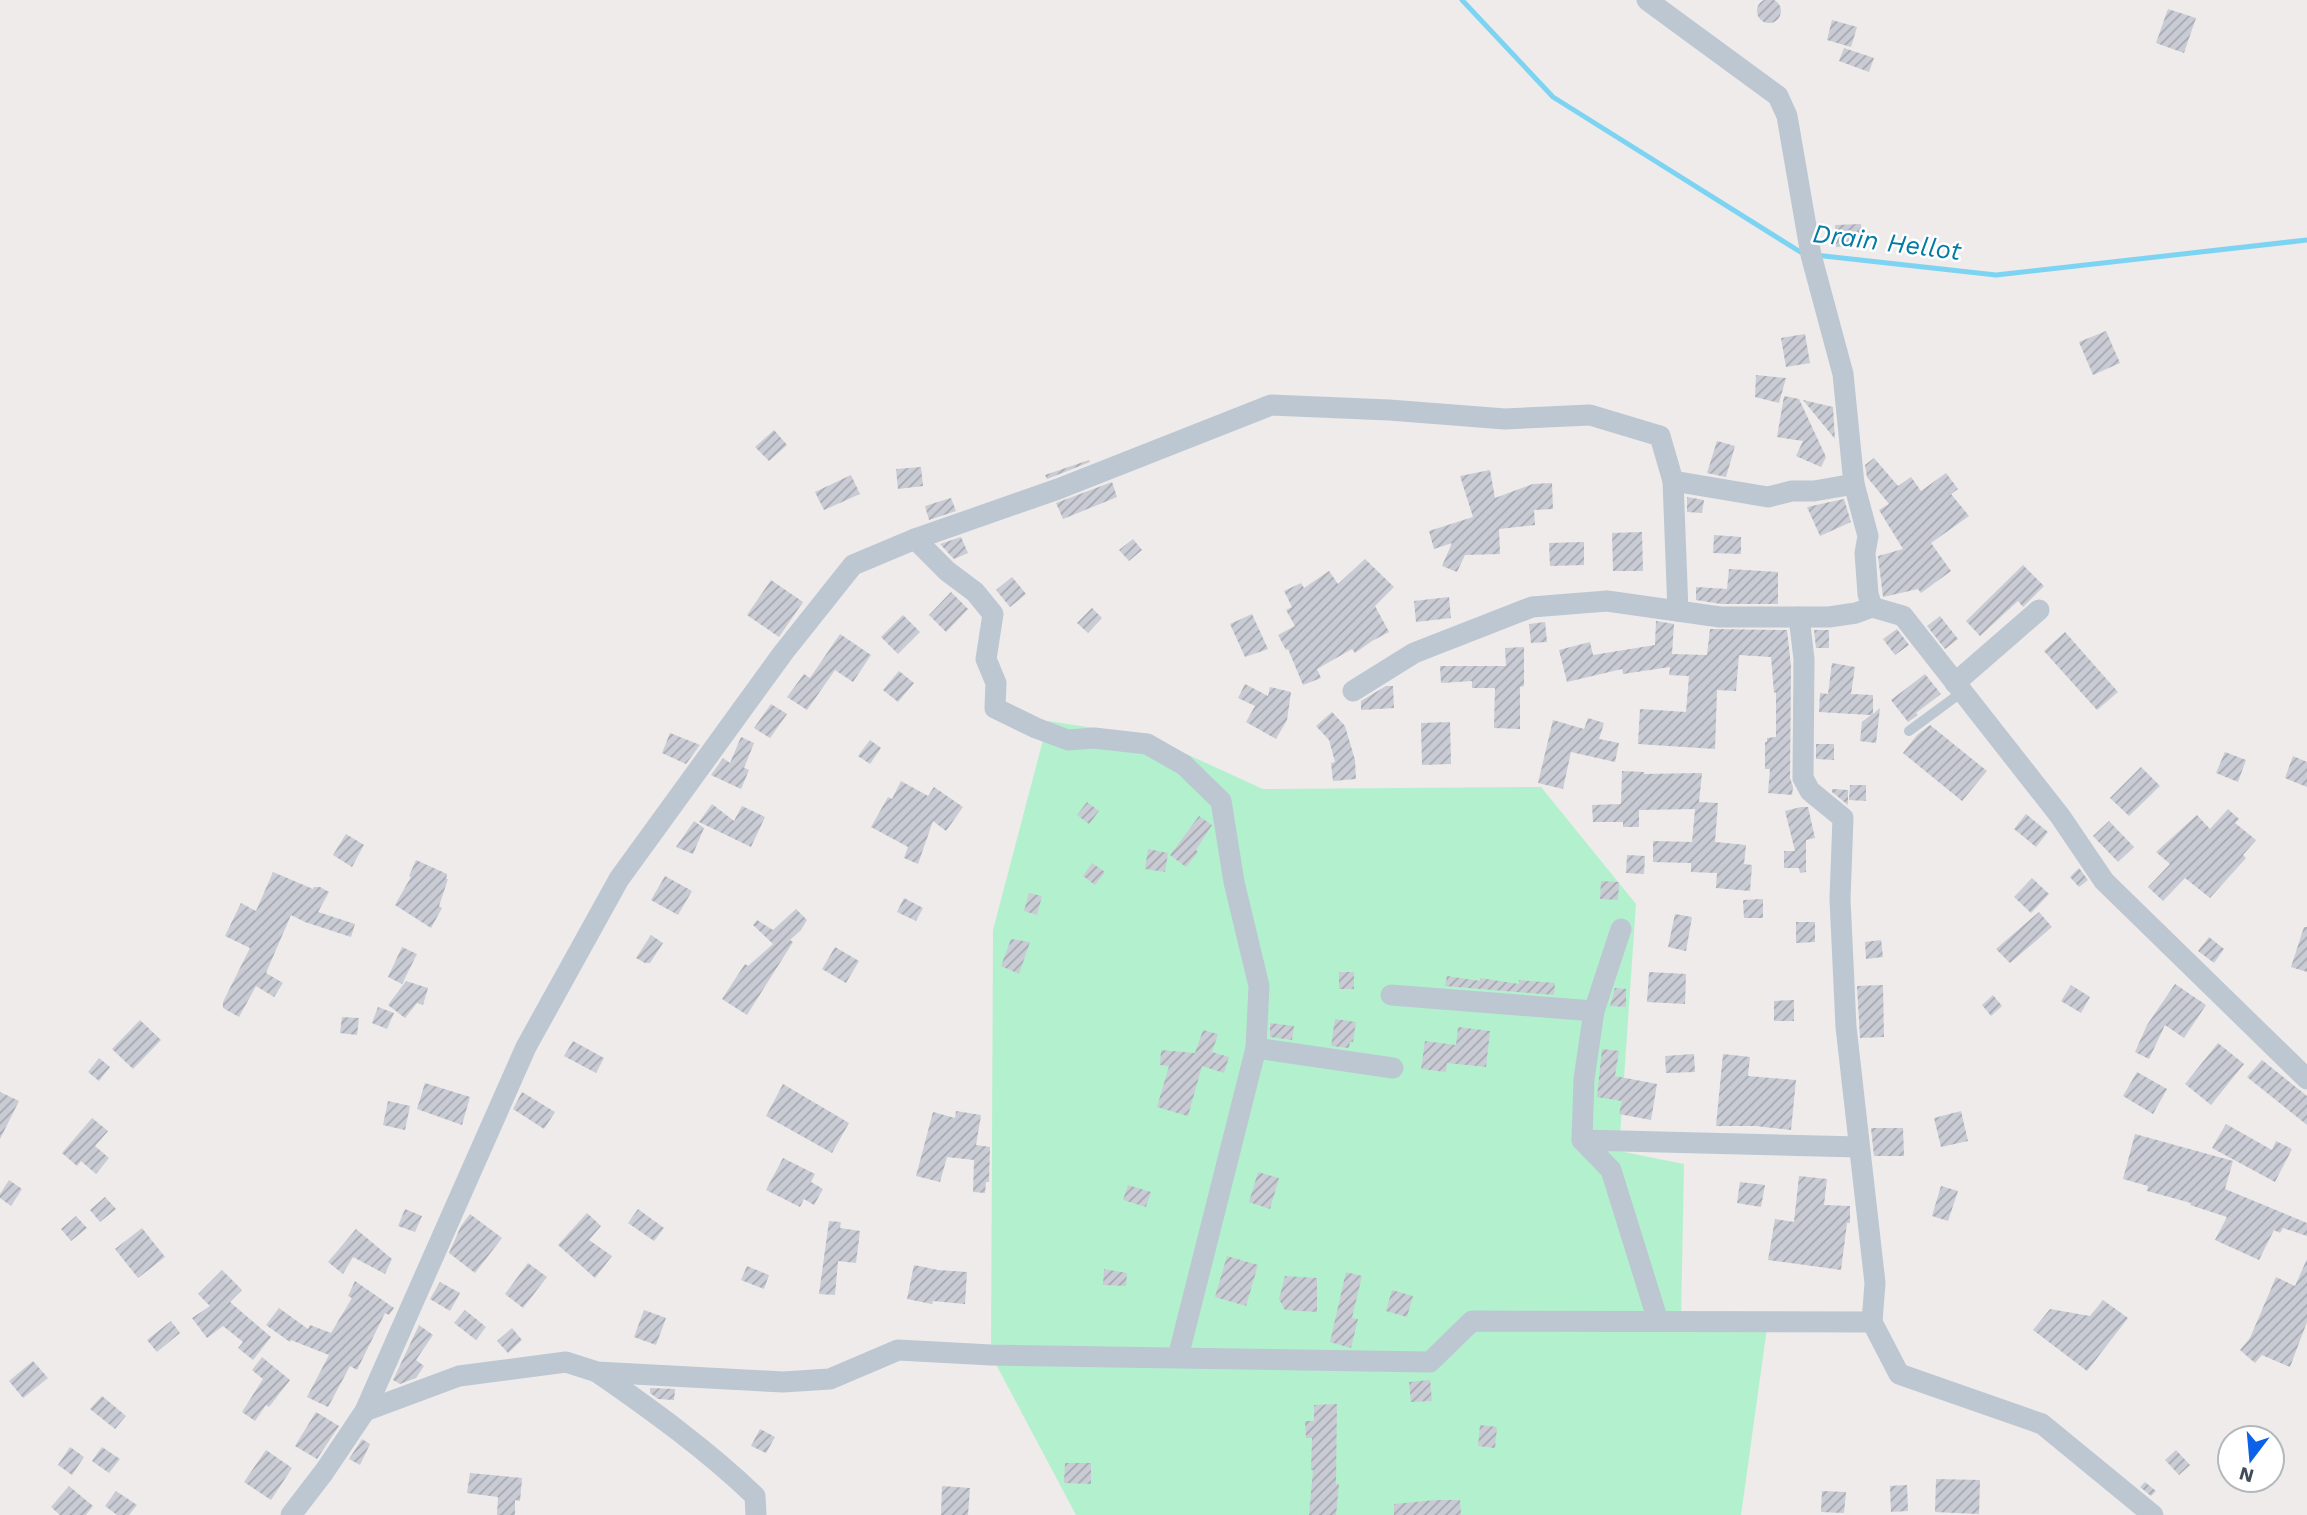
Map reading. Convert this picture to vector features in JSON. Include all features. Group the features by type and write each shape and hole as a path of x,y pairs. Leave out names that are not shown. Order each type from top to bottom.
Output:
{"street":[{"path":"1647,0 1777,96 1787,116 1811,254 1843,374 1854,484 1868,536 1865,553 1868,594 1872,607"},
{"path":"291,1515 365,1411 526,1046 620,879 783,653 853,565 915,539 1058,489 1271,405 1504,419 1590,415 1660,436 1673,481 1678,611"},
{"path":"1673,481 1768,497 1792,491 1814,491 1854,484"},
{"path":"915,539 947,571 975,592 993,614 986,659 996,683 995,708 1068,740 1094,738 1147,744 1184,765 1221,801 1234,881 1259,986 1256,1048 1178,1357"},
{"path":"1353,691 1414,653 1532,607 1607,601 1720,617 1829,617 1856,613 1872,607 1903,616 2060,816 2104,881 2307,1079"},
{"path":"1959,688 2039,610"},
{"path":"1799,617 1804,659 1803,778 1810,791 1843,818 1840,899 1846,1014 1875,1283 1872,1322 1899,1374 2042,1424 2153,1515"},
{"path":"1621,929 1594,1012 1584,1079 1582,1140 1611,1170 1658,1321"},
{"path":"1391,995 1594,1012"},
{"path":"1256,1048 1393,1068"},
{"path":"1582,1140 1859,1147"},
{"path":"365,1411 459,1376 566,1362 597,1372 783,1382 830,1379 898,1350 991,1355 1430,1362 1472,1321 1872,1322"},
{"path":"597,1372 721,1464 755,1496 756,1515"}],"lane":[{"path":"1909,731 1959,688"}],"green space":[{"path":"1048,721 1147,736 1263,789 1541,787 1636,904 1619,1151 1684,1164 1681,1321 1768,1321 1741,1515 1076,1515 991,1355 993,930"}],"building":[{"path":"1769,-1 1778,2 1781,11 1778,20 1769,23 1760,20 1757,11 1760,2"},
{"path":"2168,9 2196,18 2184,53 2156,43"},
{"path":"1832,20 1857,27 1851,47 1827,40"},
{"path":"1844,48 1874,58 1869,72 1839,61"},
{"path":"1861,224 1862,246 1836,247 1835,225"},
{"path":"2106,331 2120,363 2093,375 2079,342"},
{"path":"1805,334 1810,363 1786,367 1781,338"},
{"path":"1756,375 1786,378 1779,403 1755,397"},
{"path":"1784,396 1799,399 1826,457 1821,467 1796,456 1803,441 1777,437"},
{"path":"1803,400 1833,407 1835,439"},
{"path":"774,430 787,445 769,461 755,447"},
{"path":"1717,441 1735,446 1726,477 1707,473"},
{"path":"1874,458 1898,486 1911,477 1921,491 1946,473 1958,489 1951,494 1969,516 1931,543 1951,571 1921,593 1918,589 1883,597 1878,556 1903,549 1879,510 1889,504 1867,477 1865,465"},
{"path":"1089,460 1090,462 1047,479 1045,475"},
{"path":"921,467 923,486 898,489 896,469"},
{"path":"1490,470 1495,498 1533,484 1552,483 1553,509 1534,510 1535,525 1499,529 1500,554 1465,555 1457,572 1442,566 1452,543 1434,549 1429,531 1473,517 1460,476"},
{"path":"851,475 860,494 824,510 815,492"},
{"path":"1112,482 1117,497 1063,519 1056,503"},
{"path":"1687,497 1704,500 1702,513 1687,512"},
{"path":"951,498 956,511 929,520 925,506"},
{"path":"1844,499 1851,522 1820,536 1807,507"},
{"path":"1642,532 1643,571 1613,571 1612,533"},
{"path":"1714,535 1741,537 1741,554 1713,553"},
{"path":"961,537 968,553 954,559 940,544"},
{"path":"1133,539 1142,550 1129,561 1119,550"},
{"path":"1584,542 1584,565 1550,566 1549,543"},
{"path":"1365,559 1394,587 1375,606 1389,632 1355,653 1352,649 1317,669 1321,678 1303,685 1288,649 1286,650 1278,635 1295,626 1286,610 1292,607 1284,591 1301,583 1304,588 1329,571 1338,584"},
{"path":"2023,565 2044,586 2023,607 2018,601 1980,636 1966,621"},
{"path":"1729,569 1778,572 1778,604 1721,604 1696,600 1696,587 1727,589"},
{"path":"1012,577 1026,594 1010,607 996,590"},
{"path":"771,580 803,602 779,637 747,615"},
{"path":"951,592 968,609 946,632 929,615"},
{"path":"1449,597 1451,618 1416,622 1414,601"},
{"path":"1092,608 1102,618 1088,633 1077,623"},
{"path":"1252,614 1268,649 1245,657 1230,624"},
{"path":"903,615 920,632 898,654 881,637"},
{"path":"1940,616 1958,639 1945,649 1927,626"},
{"path":"1656,621 1674,624 1672,654 1707,655 1710,629 1787,630 1791,666 1792,795 1768,793 1770,769 1765,769 1765,742 1767,738 1776,737 1776,692 1774,693 1771,657 1739,655 1736,691 1717,690 1715,749 1638,744 1640,709 1686,712 1689,676 1669,675 1670,667 1623,674 1622,669 1567,682 1559,650 1590,642 1593,655 1655,645"},
{"path":"1545,622 1547,642 1531,643 1529,624"},
{"path":"1897,629 1909,645 1895,655 1883,639"},
{"path":"1814,630 1829,630 1829,648 1816,648"},
{"path":"2065,632 2118,692 2097,710 2044,651"},
{"path":"840,634 871,655 853,682 835,670 807,710 787,697 804,674 810,678"},
{"path":"1524,647 1520,729 1494,728 1495,688 1472,688 1472,681 1441,683 1440,666 1506,666 1505,648"},
{"path":"1832,663 1855,667 1851,694 1873,695 1873,714 1880,708 1876,743 1860,741 1862,722 1871,715 1819,712 1820,693 1828,694"},
{"path":"899,671 914,683 898,702 883,690"},
{"path":"1925,674 1941,694 1908,722 1891,700"},
{"path":"1245,684 1268,696 1270,687 1291,692 1287,720 1276,739 1246,722 1255,706 1238,698"},
{"path":"1386,686 1393,686 1394,708 1361,710 1361,701"},
{"path":"771,704 787,714 770,738 754,728"},
{"path":"1332,712 1345,726 1355,760 1356,779 1333,781 1331,763 1335,762 1329,740 1316,726"},
{"path":"1588,718 1604,723 1599,739 1619,743 1615,762 1571,752 1563,789 1538,783 1553,720 1584,729"},
{"path":"1450,722 1451,764 1422,765 1421,723"},
{"path":"1930,725 1987,771 1962,801 1903,753 1917,735"},
{"path":"670,733 700,745 686,764 662,753"},
{"path":"741,737 754,743 744,768 749,770 741,789 711,775 723,758 730,763"},
{"path":"870,740 881,748 870,764 858,756"},
{"path":"1816,744 1834,744 1834,760 1816,759"},
{"path":"2225,752 2246,760 2238,782 2216,773"},
{"path":"2293,756 2307,762 2307,787 2285,778"},
{"path":"2141,767 2160,786 2129,816 2110,798"},
{"path":"1622,771 1644,774 1702,773 1699,802 1718,803 1715,842 1746,845 1744,864 1752,865 1750,891 1716,888 1717,873 1691,872 1691,863 1653,862 1653,841 1692,842 1695,809 1639,810 1639,827 1623,827 1623,822 1593,822 1592,805 1621,804"},
{"path":"901,781 928,796 934,787 963,807 946,831 933,821 918,864 904,858 908,847 871,827 888,797 892,799"},
{"path":"1850,785 1866,785 1866,801 1849,800"},
{"path":"1832,789 1848,790 1848,805 1832,792"},
{"path":"1087,802 1099,811 1089,824 1077,815"},
{"path":"712,804 734,821 742,806 765,817 751,847 699,822"},
{"path":"1808,807 1815,838 1806,840 1806,872 1800,873 1799,868 1784,868 1784,851 1795,851 1785,811"},
{"path":"2228,809 2239,819 2235,823 2256,840 2243,855 2246,858 2210,898 2185,878 2163,901 2148,887 2170,864 2156,852 2197,815 2210,829"},
{"path":"2026,814 2048,832 2036,847 2014,829"},
{"path":"1199,816 1212,825 1196,850 1198,852 1186,867 1170,855"},
{"path":"694,821 704,828 693,854 676,847"},
{"path":"2109,821 2134,847 2118,862 2093,836"},
{"path":"346,834 364,845 352,867 333,855"},
{"path":"1148,849 1168,853 1165,872 1145,869"},
{"path":"1627,855 1645,856 1644,874 1626,873"},
{"path":"416,860 447,874 448,879 439,906 442,908 431,928 395,905 411,877 409,876"},
{"path":"1092,863 1105,872 1095,885 1083,876"},
{"path":"2079,868 2088,880 2079,887 2070,877"},
{"path":"273,872 313,889 320,887 329,892 318,912 355,924 351,937 291,915 266,973 283,983 274,997 256,986 239,1017 223,1008 223,1002 250,948 225,936 241,903 256,911"},
{"path":"665,876 692,891 678,915 651,900"},
{"path":"2032,878 2049,894 2031,913 2014,897"},
{"path":"1601,881 1619,882 1618,900 1600,899"},
{"path":"1029,893 1042,896 1037,915 1024,911"},
{"path":"904,898 923,908 916,921 897,912"},
{"path":"1763,899 1763,918 1744,918 1743,900"},
{"path":"796,909 807,920 790,940 793,942 747,1015 722,999 745,964 748,966 773,944 753,925 757,920 773,930"},
{"path":"2039,912 2052,927 2010,963 1996,949"},
{"path":"1675,914 1692,917 1686,951 1668,947"},
{"path":"1796,922 1815,922 1815,942 1796,943"},
{"path":"2304,927 2307,927 2307,972 2291,967"},
{"path":"651,935 663,943 650,963 645,963 636,958"},
{"path":"2209,937 2224,949 2214,963 2198,951"},
{"path":"1011,939 1030,942 1019,974 1001,966"},
{"path":"1881,940 1883,957 1866,959 1865,942"},
{"path":"402,947 417,954 402,984 388,977"},
{"path":"835,947 859,961 846,983 822,969"},
{"path":"1339,972 1354,972 1354,989 1339,989"},
{"path":"1649,972 1686,974 1685,1004 1647,1002"},
{"path":"1447,976 1519,984 1519,980 1555,983 1554,995 1445,986"},
{"path":"406,981 428,988 423,1005 417,1003 405,1018 388,1005"},
{"path":"2175,984 2206,1005 2184,1038 2165,1025 2149,1059 2135,1052 2147,1025"},
{"path":"1883,985 1884,1037 1860,1038 1857,986"},
{"path":"2071,985 2090,997 2081,1013 2061,1001"},
{"path":"1615,988 1626,989 1626,1007 1610,1006"},
{"path":"1993,995 2002,1006 1991,1016 1982,1005"},
{"path":"1794,1000 1794,1021 1774,1021 1774,1001"},
{"path":"378,1007 394,1013 387,1029 372,1023"},
{"path":"342,1017 359,1018 357,1035 340,1033"},
{"path":"1335,1019 1356,1022 1353,1042 1350,1042 1349,1048 1331,1046"},
{"path":"140,1020 161,1040 133,1069 112,1049"},
{"path":"1270,1023 1294,1026 1292,1040 1270,1037"},
{"path":"1458,1027 1490,1031 1486,1067 1447,1063 1446,1072 1421,1069 1425,1041 1456,1045"},
{"path":"1203,1030 1218,1034 1212,1052 1229,1057 1224,1073 1202,1066 1188,1116 1157,1107 1169,1066 1160,1065 1161,1050 1195,1053"},
{"path":"573,1041 604,1058 596,1073 564,1056"},
{"path":"2218,1043 2244,1064 2211,1105 2185,1084"},
{"path":"1602,1049 1619,1051 1615,1076 1657,1084 1651,1120 1619,1114 1622,1101 1597,1097"},
{"path":"1694,1054 1695,1072 1666,1073 1665,1056"},
{"path":"1723,1054 1750,1057 1748,1076 1796,1080 1791,1130 1756,1126 1716,1126"},
{"path":"99,1058 110,1067 99,1081 88,1072"},
{"path":"2262,1060 2307,1096 2307,1125 2247,1077"},
{"path":"2137,1072 2167,1089 2153,1114 2123,1096"},
{"path":"425,1083 470,1097 462,1125 417,1109"},
{"path":"783,1084 849,1123 832,1153 766,1116"},
{"path":"0,1092 19,1101 0,1139"},
{"path":"522,1092 555,1112 544,1129 513,1109"},
{"path":"388,1101 410,1106 405,1130 383,1125"},
{"path":"956,1111 981,1115 976,1145 990,1147 989,1182 986,1182 985,1193 973,1192 974,1160 947,1157 940,1182 916,1176 933,1112 955,1118"},
{"path":"1961,1111 1968,1141 1941,1147 1934,1118"},
{"path":"92,1118 108,1131 95,1146 109,1158 96,1174 81,1161 77,1166 62,1153"},
{"path":"2226,1124 2272,1150 2276,1141 2292,1149 2275,1182 2212,1148"},
{"path":"1871,1128 1903,1128 1904,1156 1874,1156"},
{"path":"2135,1134 2233,1161 2225,1189 2307,1223 2307,1236 2283,1228 2280,1233 2274,1230 2259,1260 2215,1240 2227,1217 2190,1205 2191,1203 2147,1191 2148,1186 2123,1179"},
{"path":"783,1158 815,1174 811,1182 823,1189 814,1205 804,1199 800,1207 766,1190"},
{"path":"1258,1172 1279,1178 1270,1209 1249,1202"},
{"path":"1799,1176 1827,1179 1824,1205 1850,1206 1850,1223 1847,1223 1841,1270 1768,1260 1775,1219 1794,1222"},
{"path":"9,1180 22,1189 11,1206 0,1198"},
{"path":"1740,1182 1765,1185 1761,1207 1737,1203"},
{"path":"1128,1185 1151,1192 1146,1207 1123,1200"},
{"path":"1941,1186 1958,1191 1948,1221 1932,1216"},
{"path":"105,1197 116,1209 100,1222 90,1210"},
{"path":"405,1209 422,1216 415,1232 398,1226"},
{"path":"638,1209 664,1228 654,1241 628,1223"},
{"path":"587,1213 601,1226 589,1240 612,1256 595,1278 558,1245"},
{"path":"470,1214 502,1238 475,1273 449,1253 461,1226"},
{"path":"76,1216 87,1228 71,1241 61,1229"},
{"path":"829,1221 841,1222 840,1228 860,1231 856,1263 838,1261 835,1295 819,1294"},
{"path":"142,1228 165,1257 138,1278 115,1249"},
{"path":"356,1229 392,1259 385,1274 353,1257 343,1274 328,1262"},
{"path":"1227,1256 1258,1265 1246,1306 1215,1297"},
{"path":"2307,1259 2307,1322 2290,1367 2262,1355 2255,1363 2240,1350 2250,1338 2276,1277 2295,1286"},
{"path":"528,1263 547,1277 523,1308 505,1294"},
{"path":"914,1265 967,1272 965,1304 933,1301 932,1304 907,1299"},
{"path":"747,1266 769,1275 764,1289 741,1280"},
{"path":"1104,1269 1127,1273 1126,1286 1103,1285"},
{"path":"222,1270 242,1290 230,1302 271,1337 253,1360 238,1348 243,1342 223,1326 207,1338 192,1318 210,1306 198,1294"},
{"path":"1346,1272 1362,1276 1352,1318 1358,1319 1351,1348 1330,1342"},
{"path":"1285,1276 1317,1278 1317,1312 1285,1310 1279,1299"},
{"path":"355,1281 394,1308 389,1315 385,1313 357,1370 350,1366 328,1407 307,1397 329,1355 291,1340 290,1342 266,1325 279,1308 308,1329 310,1325 331,1333 352,1298 348,1296"},
{"path":"440,1282 460,1293 450,1311 430,1299"},
{"path":"1392,1290 1413,1296 1407,1317 1386,1311"},
{"path":"2103,1300 2128,1318 2087,1371 2033,1330 2050,1309 2090,1316"},
{"path":"465,1310 486,1327 476,1340 454,1323"},
{"path":"644,1310 666,1318 656,1345 634,1337"},
{"path":"171,1321 180,1333 157,1352 147,1340"},
{"path":"419,1325 433,1335 416,1360 424,1366 416,1378 400,1384 393,1380"},
{"path":"512,1328 522,1340 508,1353 497,1341"},
{"path":"262,1357 290,1380 255,1421 242,1412 263,1379 252,1370"},
{"path":"33,1361 48,1378 23,1398 9,1381"},
{"path":"1430,1380 1432,1401 1411,1402 1409,1382"},
{"path":"650,1388 675,1389 674,1400 658,1399 650,1393"},
{"path":"102,1396 126,1416 115,1429 90,1409"},
{"path":"1337,1404 1336,1484 1339,1484 1336,1515 1309,1515 1313,1470 1312,1438 1306,1438 1305,1421 1314,1421 1314,1405"},
{"path":"316,1412 339,1426 317,1459 295,1446"},
{"path":"1480,1425 1497,1427 1495,1448 1478,1446"},
{"path":"760,1429 775,1437 766,1453 751,1446"},
{"path":"362,1439 370,1444 360,1465 349,1459"},
{"path":"70,1447 84,1457 72,1475 58,1465"},
{"path":"102,1447 120,1459 109,1473 92,1461"},
{"path":"266,1450 292,1468 271,1500 244,1482"},
{"path":"2176,1450 2190,1465 2179,1475 2165,1460"},
{"path":"1065,1463 1091,1463 1091,1484 1064,1483"},
{"path":"470,1473 522,1478 520,1501 515,1500 515,1515 497,1515 498,1497 467,1493"},
{"path":"1936,1479 1980,1480 1979,1514 1935,1512"},
{"path":"2145,1482 2156,1491 2151,1496 2140,1487"},
{"path":"1907,1485 1908,1511 1891,1512 1890,1486"},
{"path":"69,1486 93,1506 86,1515 60,1515 51,1507"},
{"path":"942,1486 970,1488 968,1515 941,1515"},
{"path":"116,1491 137,1505 129,1515 117,1515 105,1506"},
{"path":"1822,1491 1846,1492 1844,1513 1821,1512"},
{"path":"1460,1500 1461,1515 1394,1515 1394,1504"}],"waterway":[{"name":"Drain Hellot","path":"1462,0 1553,97 1806,254"},
{"name":"Drain Hellot","path":"1815,255 1996,275 2307,240"}]}
